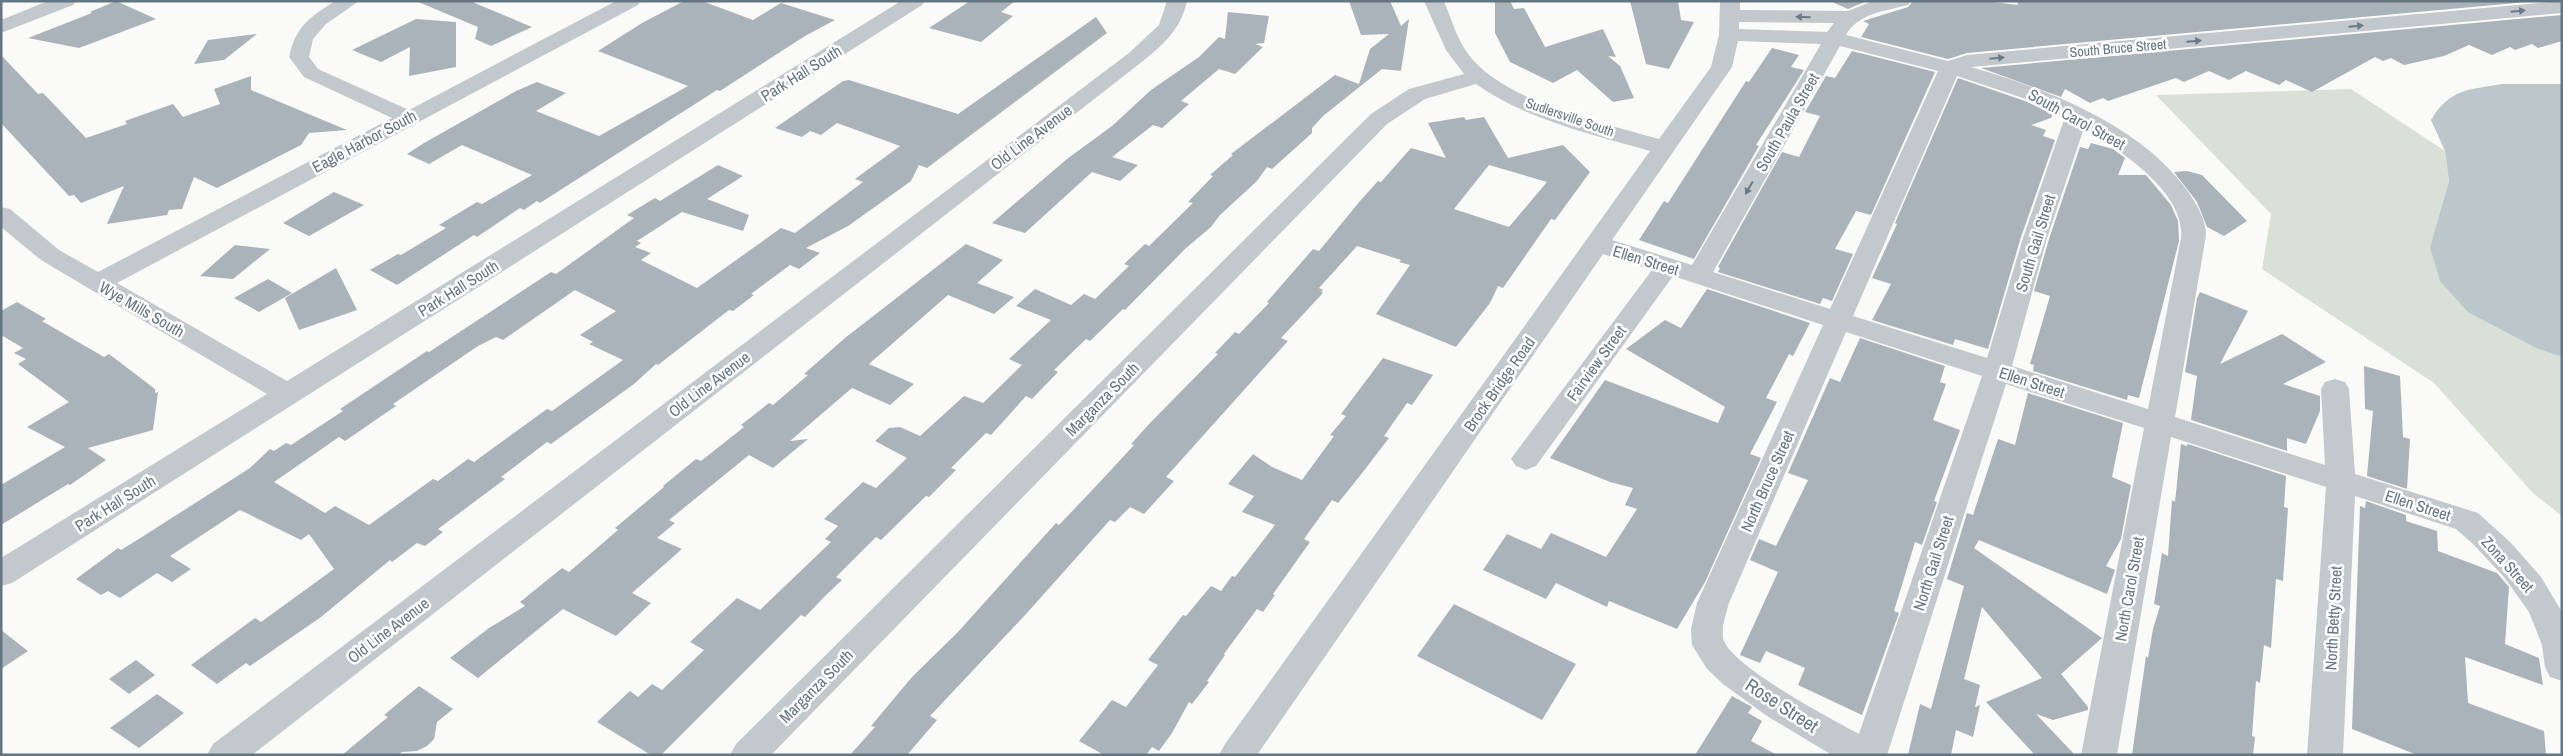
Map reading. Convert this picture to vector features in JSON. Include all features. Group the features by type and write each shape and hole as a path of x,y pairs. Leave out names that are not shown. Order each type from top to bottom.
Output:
{"street":[{"path":"1,27 66,1"},
{"path":"349,1 320,20 302,38 298,57 311,73 409,118"},
{"name":"Eagle Harbor South","path":"97,283 632,1"},
{"name":"Park Hall South","path":"1,574 915,1"},
{"name":"Old Line Avenue","path":"226,755 1136,57 1161,36 1175,18 1177,1"},
{"name":"Sudlersville South","path":"1434,1 1460,57 1477,77 1543,110 1664,148"},
{"name":"South Paula Street","path":"1698,276 1834,39 1839,27 1852,17 1876,6 1901,1"},
{"name":"South Bruce Street","path":"1950,67 1967,61 1982,59 2562,7"},
{"path":"1729,18 1852,17"},
{"name":"South Carol Street","path":"1729,18 1893,51 2020,89 2048,100 2120,141 2154,167 2173,186 2194,227 2160,422"},
{"name":"Brock Bridge Road","path":"1237,755 1721,67 1729,18"},
{"path":"1838,320 1950,67"},
{"name":"Marganza South","path":"748,755 1379,119 1417,94 1477,77"},
{"name":"South Gail Street","path":"1997,371 2035,238 2077,116"},
{"name":"Wye Mills South","path":"1,214 50,255 288,394"},
{"name":"Ellen Street","path":"1598,244 2467,521"},
{"name":"Fairview Street","path":"1526,459 1668,267"},
{"name":"North Bruce Street","path":"1709,644 1708,624 1713,603 1838,320"},
{"name":"North Gail Street","path":"1868,755 1997,371"},
{"name":"North Betty Street","path":"2325,755 2341,481 2335,389"},
{"name":"North Carol Street","path":"2099,755 2160,422"},
{"name":"Zona Street","path":"2467,521 2499,549 2528,582 2549,619 2561,649 2562,667"},
{"name":"Rose Street","path":"1709,644 1726,667 1756,691 1864,755"}],"shaded area":[{"path":"2502,84 2562,84 2562,357 2536,348 2468,312 2440,281 2430,247 2449,181 2445,151 2431,120 2445,102 2453,96 2461,92"},
{"path":"2351,89 2445,151 2449,181 2430,247 2536,348 2562,357 2562,516 2533,493 2434,383 2262,269 2271,214 2156,95"}],"building":[{"path":"116,1 156,19 79,48 28,38 92,13 90,12"},
{"path":"416,1 470,1 532,27 491,46 475,39 478,27"},
{"path":"684,1 702,1 753,20 781,3 835,20 805,36 720,91 717,90 540,203 537,201 524,210 520,208 477,237 474,235 397,285 370,270 398,254 401,255 446,228 439,225 477,202 482,204 532,175 462,145 429,164 407,154 424,143 516,91 537,82 566,93 536,111 599,136 688,86 598,51 642,23"},
{"path":"970,1 1015,1 1001,12 1013,16 981,42 929,28"},
{"path":"1349,1 1390,1 1401,26 1409,19 1401,71 1382,69 1323,116 1312,128 1312,133 1272,169 1267,167 1257,181 1220,215 1211,227 1186,248 1125,310 1123,309 1090,341 1086,339 1054,370 1058,372 1032,399 1026,396 991,435 986,433 951,468 956,470 929,497 926,496 881,540 876,537 836,577 842,580 805,617 801,615 661,755 651,755 597,722 630,691 638,697 652,684 662,690 704,650 690,642 737,598 760,610 831,542 825,539 838,526 824,519 863,482 876,488 907,458 875,441 889,428 900,427 920,436 964,396 983,403 1022,365 1009,359 1051,320 1016,306 1035,289 1071,305 1084,294 1095,299 1129,266 1124,264 1145,244 1149,246 1193,203 1188,202 1213,176 1210,175 1233,155 1231,154 1335,75 1359,84 1370,49 1389,34 1361,35"},
{"path":"1495,1 1510,1 1514,9 1524,8 1545,47 1603,29 1616,57 1608,56 1620,66 1634,98 1613,102 1577,70 1553,83 1510,62 1495,33"},
{"path":"1630,1 1678,1 1681,20 1694,22 1669,69 1646,64"},
{"path":"1830,1 1867,1 1848,9"},
{"path":"1913,1 1985,1 2018,5 2017,1 2538,1 1967,53 1948,59 1861,37 1869,24 1863,21 1908,7"},
{"path":"1228,12 1269,16 1264,43 1255,44 1263,47 1235,74 1219,69 1181,101 1189,104 1162,128 1153,125 1112,157 1138,165 1120,181 1092,172 1025,233 992,223 1067,159 1112,126 1151,90 1199,57 1219,37 1225,39"},
{"path":"2562,15 2562,41 2538,48 2532,44 2515,50 2510,47 2492,55 2469,45 2444,56 2404,65 2391,58 2383,61 2375,57 2312,92 2286,80 2279,85 2246,71 2229,80 2209,71 2184,82 2176,78 2108,101 2103,98 2090,103 2065,89 2061,97 1981,68"},
{"path":"1096,17 1107,33 927,168 919,165 911,181 886,199 848,226 806,248 820,253 799,269 790,265 751,294 754,295 733,311 729,310 658,365 656,364 634,384 551,444 547,442 501,477 505,479 438,529 443,532 425,546 417,543 392,562 390,560 321,617 250,666 246,663 217,684 191,665 255,618 261,622 334,569 309,534 301,540 240,510 170,556 191,569 172,582 157,573 120,598 108,591 101,595 76,579 118,548 121,550 250,468 270,449 274,451 286,443 291,445 343,411 340,409 427,351 429,352 551,272 556,274 634,218 627,215 655,198 660,201 718,165 743,176 707,199 749,215 743,231 682,212 637,241 641,243 635,247 651,253 641,260 697,288 781,228 795,233 863,182 855,179 900,146 837,123 821,135 810,131 802,137 775,128 843,81 849,80 958,114","holes":["575,290 616,311 580,335 593,342 589,344 623,360 552,411 547,409 474,462 468,459 438,481 433,479 369,525 335,506 325,513 274,482 339,437 345,441 396,406 393,404 478,346 496,337 503,340"]},
{"path":"416,19 456,22 456,67 409,76 410,47 381,62 352,50"},
{"path":"257,34 224,60 194,64 208,40"},
{"path":"1772,48 1799,55 1791,67 1804,70 1756,145 1759,146 1694,259 1639,240 1664,201 1668,203 1746,81 1749,82"},
{"path":"1852,51 1935,72 1871,215 1856,211 1835,249 1853,254 1832,301 1823,298 1820,304 1718,272 1720,268 1718,267 1782,152 1799,157 1820,116 1805,112 1826,76 1835,78"},
{"path":"1,55 38,94 43,93 86,138 127,124 125,121 173,104 183,117 220,104 214,89 251,76 251,90 347,130 309,133 301,145 217,188 194,177 182,209 169,210 167,215 107,224 124,186 81,203 74,195 69,196 1,123"},
{"path":"1958,78 2025,101 2053,114 2051,118 2031,125 2046,130 2043,136 2055,140 2021,237 1988,349 1955,339 1953,345 1872,320 1891,284 1872,278 1897,224 1895,223"},
{"path":"1464,117 1466,120 1484,117 1508,158 1563,145 1590,172 1555,220 1551,219 1503,288 1498,286 1490,303 1456,347 1376,314 1410,265 1399,262 1401,260 1357,246 1319,288 1323,290 1321,292 1323,293 1281,338 1288,341 1166,477 1174,481 1144,514 1130,507 1115,522 1110,520 1026,614 930,716 937,720 907,755 850,755 875,727 871,726 912,677 958,632 1056,523 1059,525 1098,484 1134,445 1131,444 1218,354 1215,353 1235,332 1239,334 1269,303 1267,302 1313,249 1319,251 1378,181 1381,182 1411,148 1446,158 1428,123","holes":["1489,165 1547,182 1509,227 1454,209"]},
{"path":"2091,143 2113,149 2125,158 2118,175 2146,175 2171,205 2178,221 2179,241 2139,398 2128,395 2127,400 2033,371 2034,365 2030,364 2050,296 2034,291 2049,239 2080,147 2088,149"},
{"path":"2187,171 2202,175 2247,221 2224,236 2207,227 2197,202 2174,172"},
{"path":"334,192 364,205 309,236 283,223"},
{"path":"966,244 1003,260 977,283 1014,297 994,314 948,295 869,364 914,384 890,405 852,388 790,441 808,439 773,468 749,455 669,520 675,523 657,538 682,549 632,593 651,603 616,636 563,609 478,678 450,658 489,628 525,606 520,602 562,568 569,572 618,530 615,528 663,486 696,459 701,461 744,427 741,425 769,403 773,405 808,375 804,374 845,338"},
{"path":"235,245 270,249 233,279 200,276"},
{"path":"336,268 357,310 299,330 285,298"},
{"path":"268,279 292,293 259,312 234,298"},
{"path":"1707,289 1810,323 1793,356 1789,354 1766,398 1777,402 1750,454 1761,458 1705,582 1677,629 1609,601 1607,607 1556,583 1546,599 1483,570 1507,534 1541,549 1551,533 1606,557 1637,509 1625,505 1633,488 1610,482 1550,458 1605,380 1718,423 1725,407 1626,349 1665,320 1681,328"},
{"path":"2200,292 2248,311 2220,364 2282,334 2326,362 2283,384 2320,396 2320,411 2306,444 2287,438 2287,451 2191,420 2197,376 2185,372 2197,298"},
{"path":"17,302 46,319 42,321 104,357 109,354 155,389 155,393 158,392 153,430 88,448 106,460 70,485 68,484 1,525 1,485 65,447 27,427 69,402 18,364 26,359 14,353 23,348 1,335 1,311"},
{"path":"1860,338 1945,366 1940,382 1946,384 1933,420 1960,430 1934,501 1937,502 1922,545 1915,542 1894,611 1899,613 1862,715 1798,685 1805,668 1766,651 1760,663 1740,655 1778,572 1750,560 1759,539 1776,546 1808,480 1788,473 1830,378 1840,382"},
{"path":"1383,358 1433,375 1412,405 1407,403 1384,436 1389,438 1338,503 1332,500 1304,539 1310,542 1273,594 1275,595 1263,612 1257,609 1224,654 1207,681 1209,682 1192,704 1189,702 1172,733 1159,751 1152,747 1146,755 1104,755 1079,741 1112,700 1126,707 1158,665 1148,660 1183,615 1186,616 1211,586 1221,591 1232,576 1235,577 1275,525 1242,512 1254,496 1228,484 1253,454 1272,467 1302,480 1334,436 1330,435 1346,416 1341,414"},
{"path":"2364,366 2400,376 2403,437 2410,439 2407,489 2367,476 2373,411 2365,409"},
{"path":"2028,393 2123,423 2112,477 2131,485 2121,539 2106,566 2115,570 2107,594 1979,540 1974,548 2102,638 2061,674 2088,707 2088,710 2053,720 2036,714 2075,755 2035,755 1986,702 2042,678 1982,607 1964,679 1980,685 1975,707 1980,705 1973,737 1956,730 1951,755 1908,755 1920,704 1931,709 1964,586 1947,579 1967,513 1973,515 1998,439 2015,445"},
{"path":"2181,444 2187,446 2188,444 2286,476 2284,507 2288,508 2283,581 2276,579 2271,648 2264,645 2260,683 2256,681 2252,736 2255,737 2253,755 2132,755 2146,656 2148,658 2153,629 2160,606 2154,604 2162,553 2168,556 2172,500 2175,502"},
{"path":"2366,501 2406,515 2406,521 2437,531 2438,551 2497,573 2509,587 2505,644 2539,658 2543,685 2465,657 2468,703 2544,731 2546,755 2417,755 2352,729 2360,506 2365,508"},
{"path":"1454,604 1576,664 1542,720 1417,656"},
{"path":"1,630 28,651 1,669"},
{"path":"136,660 155,675 129,694 109,679"},
{"path":"419,686 453,709 437,722 434,739 427,746 417,751 402,752 398,755 342,755 388,717 384,715"},
{"path":"157,694 184,713 139,748 110,728"},
{"path":"1732,696 1752,707 1748,713 1762,721 1751,741 1777,755 1695,755"}]}
